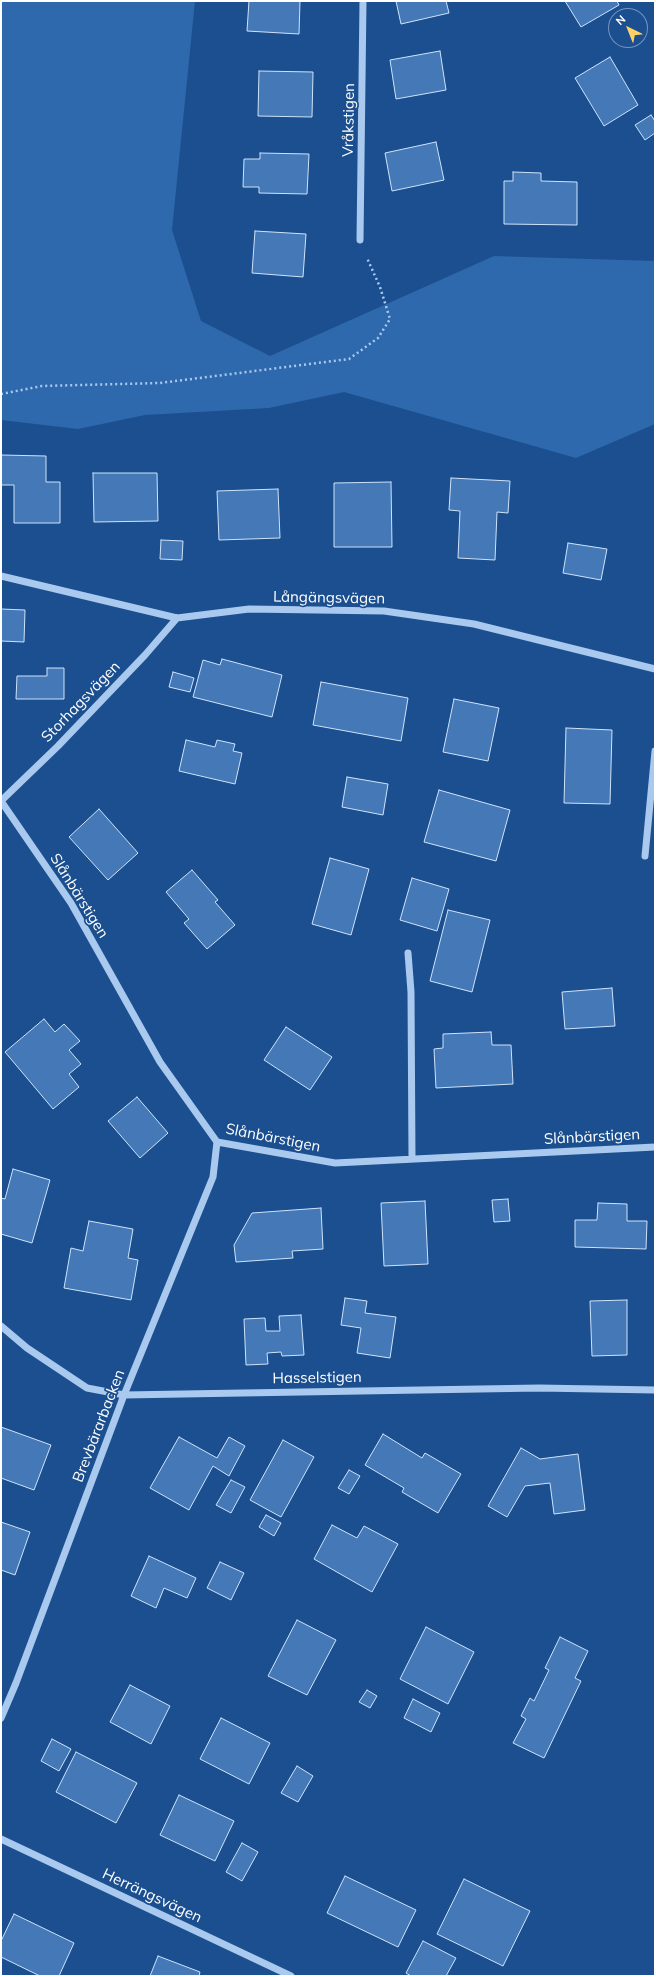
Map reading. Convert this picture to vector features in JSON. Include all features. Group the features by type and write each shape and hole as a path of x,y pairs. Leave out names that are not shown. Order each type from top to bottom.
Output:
{"street":[{"name":"Vråkstigen","path":"360,240 363,1"},
{"name":"Långängsvägen","path":"1,576 177,618 249,610 384,611 474,624 655,669"},
{"name":"Storhagsvägen","path":"1,801 145,655 177,618"},
{"path":"645,856 655,751"},
{"name":"Slånbärstigen","path":"1,801 71,903 160,1062 217,1142 334,1163 655,1147"},
{"path":"408,953 411,992 412,1159"},
{"name":"Brevbärarbacken","path":"1,1718 16,1683 124,1395 212,1177 217,1142"},
{"name":"Hasselstigen","path":"1,1326 27,1348 86,1388 124,1395 539,1388 655,1390"},
{"name":"Herrängsvägen","path":"1,1839 291,1976"}],"path":[{"path":"1,394 42,386 160,383 349,358 378,338 390,319 380,287 360,240"}],"shaded area":[{"path":"1,1 195,1 172,230 201,321 270,356 494,256 655,261 655,424 576,458 344,392 269,408 145,415 78,429 1,420"}],"building":[{"path":"249,1 300,1 299,34 247,31"},
{"path":"396,1 446,1 449,13 401,24"},
{"path":"565,1 617,1 619,5 614,8 608,8 608,11 581,27"},
{"path":"440,51 446,90 396,99 390,60"},
{"path":"610,57 638,105 604,126 575,78"},
{"path":"259,71 313,72 312,117 258,116"},
{"path":"651,115 655,121 655,133 645,140 635,125"},
{"path":"436,142 444,180 392,191 385,153"},
{"path":"260,153 309,154 307,194 259,193 259,187 243,187 244,159 260,159"},
{"path":"513,172 541,173 541,181 577,182 577,225 504,224 504,181 513,181"},
{"path":"255,231 306,234 303,277 252,273"},
{"path":"1,455 46,456 46,482 60,482 60,523 14,523 14,485 1,485"},
{"path":"93,473 157,473 158,521 94,522"},
{"path":"451,478 510,481 508,513 497,512 495,560 458,558 460,511 449,510"},
{"path":"391,482 392,547 334,547 334,483"},
{"path":"278,489 280,538 219,540 217,491"},
{"path":"161,540 183,541 182,560 160,559"},
{"path":"568,543 607,549 601,580 563,573"},
{"path":"1,609 25,610 24,642 1,641"},
{"path":"222,659 282,675 272,717 193,697 203,660 220,665"},
{"path":"47,668 64,668 64,699 16,699 17,676 47,676"},
{"path":"173,672 194,678 190,692 169,687"},
{"path":"321,682 408,698 401,741 313,725"},
{"path":"454,699 499,708 488,761 443,752"},
{"path":"566,728 612,730 610,804 564,803"},
{"path":"186,740 215,747 217,740 235,744 233,751 242,753 235,784 179,771"},
{"path":"347,777 388,784 383,815 342,807"},
{"path":"439,790 510,810 496,861 424,842"},
{"path":"99,809 138,853 108,880 69,837"},
{"path":"330,858 369,869 351,935 312,924"},
{"path":"192,870 218,900 215,902 235,925 207,949 184,923 189,919 166,892"},
{"path":"412,878 449,889 437,931 400,920"},
{"path":"448,910 490,920 472,992 430,981"},
{"path":"612,988 615,1026 565,1029 562,992"},
{"path":"44,1019 55,1032 64,1024 80,1041 69,1050 81,1064 69,1074 79,1087 53,1109 5,1052"},
{"path":"286,1027 332,1057 310,1090 264,1060"},
{"path":"491,1032 492,1045 511,1045 513,1084 436,1088 434,1049 443,1048 443,1034"},
{"path":"137,1097 168,1133 140,1158 108,1121"},
{"path":"13,1169 50,1180 32,1243 1,1234 1,1198 5,1199"},
{"path":"508,1199 510,1221 494,1222 492,1200"},
{"path":"425,1201 428,1264 384,1266 381,1203"},
{"path":"598,1203 627,1204 627,1221 647,1221 646,1249 575,1247 575,1220 597,1220"},
{"path":"321,1208 323,1249 292,1251 293,1258 236,1262 234,1245 252,1213"},
{"path":"89,1221 133,1229 128,1258 138,1260 131,1300 64,1288 71,1248 83,1251"},
{"path":"345,1298 367,1301 365,1313 396,1317 390,1358 357,1353 361,1328 341,1325"},
{"path":"627,1300 627,1355 592,1356 590,1301"},
{"path":"301,1315 304,1355 282,1356 281,1352 267,1353 268,1364 246,1365 244,1319 265,1318 266,1331 280,1331 279,1316"},
{"path":"1,1427 51,1445 34,1490 1,1478"},
{"path":"383,1434 422,1458 425,1453 461,1474 438,1513 402,1492 404,1488 365,1465"},
{"path":"179,1437 217,1458 229,1437 245,1446 229,1476 213,1466 189,1510 150,1488"},
{"path":"283,1440 314,1457 281,1517 250,1500"},
{"path":"521,1448 540,1459 578,1454 585,1510 554,1514 550,1483 525,1486 507,1517 488,1506"},
{"path":"349,1470 360,1476 349,1494 338,1488"},
{"path":"231,1480 245,1487 231,1513 216,1505"},
{"path":"266,1515 281,1523 274,1536 259,1527"},
{"path":"1,1522 30,1532 15,1575 1,1570"},
{"path":"332,1525 357,1538 364,1526 398,1544 372,1592 314,1559"},
{"path":"149,1556 196,1578 187,1598 164,1588 156,1608 131,1596"},
{"path":"220,1562 244,1573 231,1600 207,1588"},
{"path":"297,1620 336,1640 307,1695 268,1676"},
{"path":"426,1627 474,1652 448,1704 400,1679"},
{"path":"560,1637 588,1651 575,1678 581,1681 544,1758 513,1743 526,1719 521,1716 530,1698 534,1701 549,1670 545,1668"},
{"path":"130,1685 170,1706 151,1744 110,1722"},
{"path":"367,1690 377,1696 370,1708 359,1702"},
{"path":"413,1699 440,1713 431,1732 404,1718"},
{"path":"221,1718 270,1743 249,1784 200,1759"},
{"path":"52,1739 71,1749 59,1771 41,1761"},
{"path":"76,1752 137,1783 116,1823 56,1792"},
{"path":"297,1766 313,1776 298,1802 281,1793"},
{"path":"179,1795 234,1821 215,1861 160,1835"},
{"path":"242,1843 258,1852 242,1881 226,1872"},
{"path":"345,1876 416,1910 398,1947 327,1913"},
{"path":"464,1879 530,1911 503,1966 437,1934"},
{"path":"14,1914 74,1943 59,1976 40,1976 1,1957 1,1941"},
{"path":"423,1941 456,1958 446,1976 411,1976 406,1973"},
{"path":"158,1956 200,1972 199,1976 150,1976"}]}
